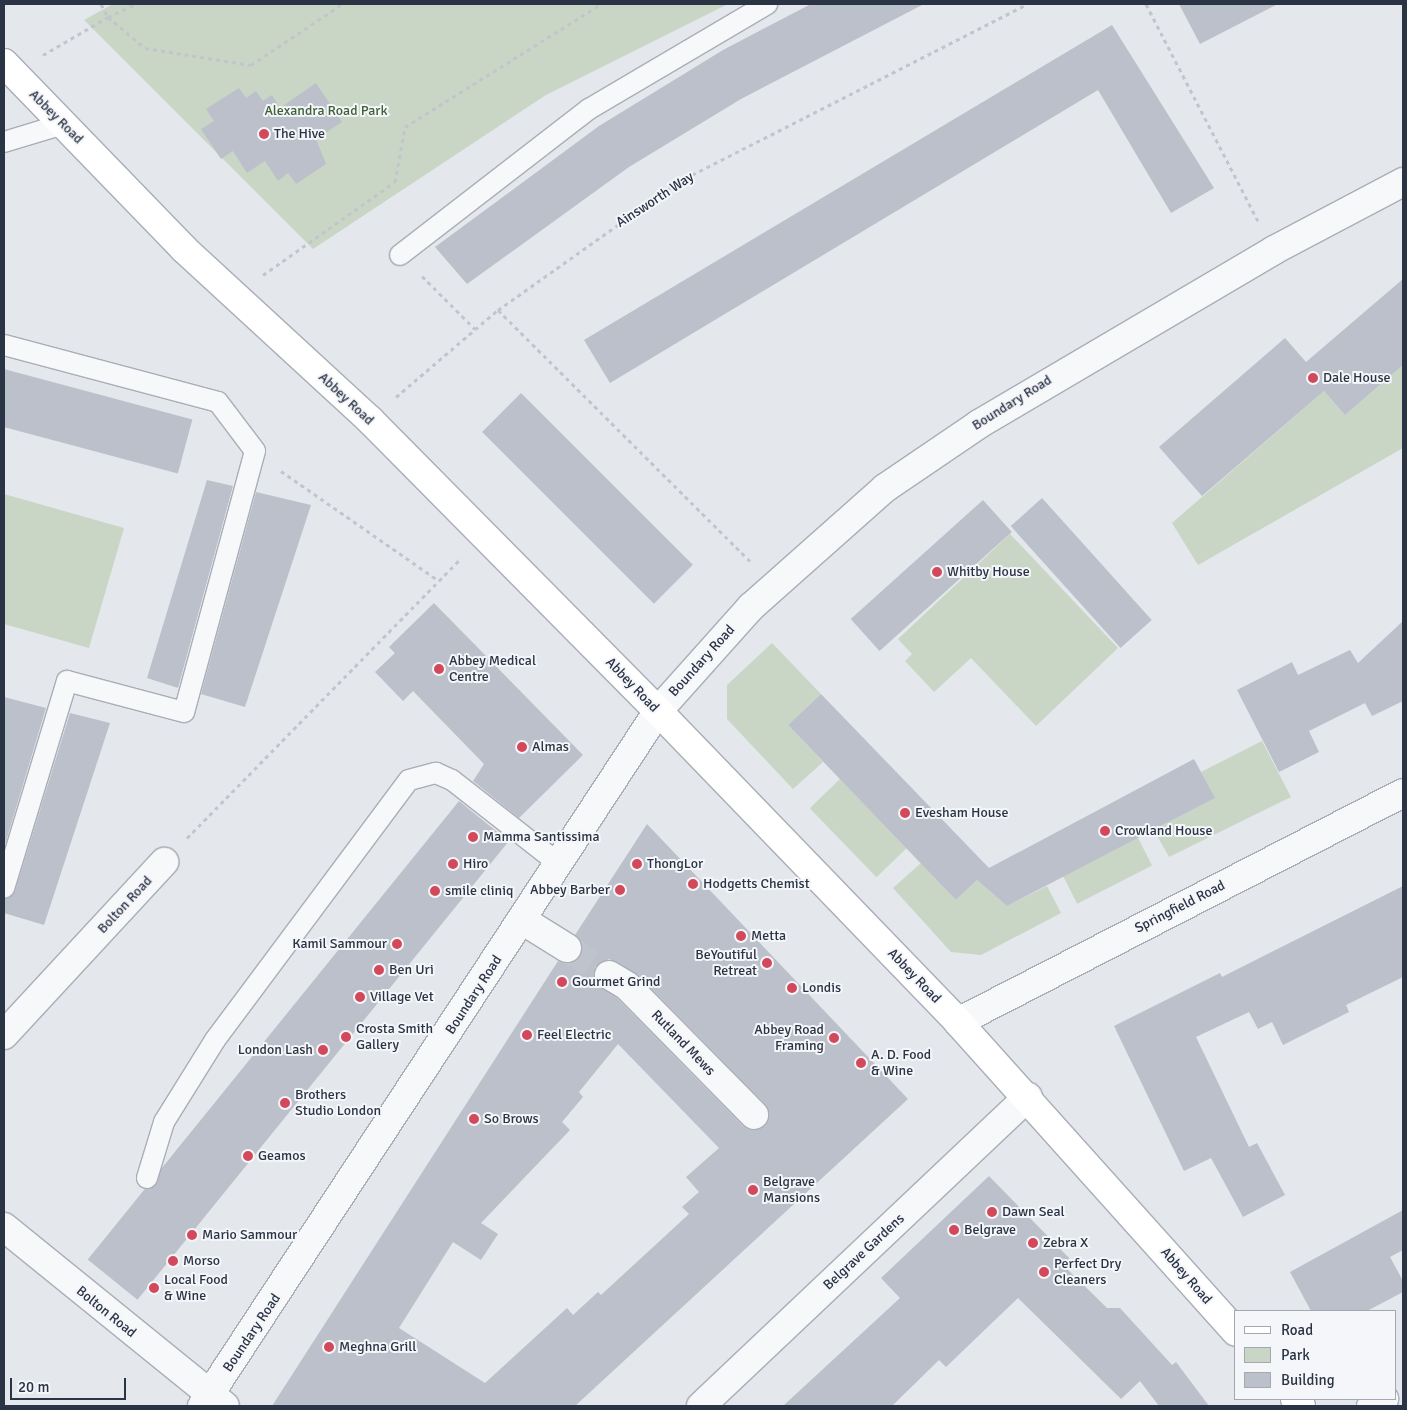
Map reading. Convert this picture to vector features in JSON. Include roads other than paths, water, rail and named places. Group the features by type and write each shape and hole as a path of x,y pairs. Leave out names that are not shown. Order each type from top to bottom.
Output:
{"main road":[{"name":"Abbey Road","path":"8,68 60,125 235,295 370,420 658,711 1028,1097 1234,1330"}],"street":[{"name":"Boundary Road","path":"212,1402 658,711 711,647 776,582 860,508 932,454 1054,377 1274,250 1403,182"},
{"name":"Springfield Road","path":"958,1022 1403,793"},
{"name":"Bolton Road","path":"4,1034 164,862"},
{"path":"522,920 567,948"},
{"name":"Rutland Mews","path":"609,975 627,986 754,1115"},
{"name":"Belgrave Gardens","path":"701,1406 1028,1097"},
{"name":"Bolton Road","path":"4,1227 212,1402"},
{"path":"1371,1406 1382,1400"}],"lane":[{"path":"400,255 589,109 768,4"},
{"path":"4,142 60,125"},
{"path":"4,345 218,402 255,451 184,712 67,681 4,888"},
{"path":"147,1178 164,1122 215,1040 409,780 436,773 452,780 559,864"}],"tunnel":[{"path":"567,948 609,975"}],"place":[{"name":"The Hive","path":"264,134"},
{"name":"Dale House","path":"1313,378"},
{"name":"Whitby House","path":"937,572"},
{"name":"Abbey Medical Centre","path":"439,669"},
{"name":"Almas","path":"522,747"},
{"name":"Evesham House","path":"905,813"},
{"name":"Crowland House","path":"1105,831"},
{"name":"Mamma Santissima","path":"473,837"},
{"name":"Hiro","path":"453,864"},
{"name":"ThongLor","path":"637,864"},
{"name":"Hodgetts Chemist","path":"693,884"},
{"name":"Abbey Barber","path":"620,890"},
{"name":"smile cliniq","path":"435,891"},
{"name":"Metta","path":"741,936"},
{"name":"Kamil Sammour","path":"397,944"},
{"name":"BeYoutiful Retreat","path":"767,963"},
{"name":"Ben Uri","path":"379,970"},
{"name":"Gourmet Grind","path":"562,982"},
{"name":"Londis","path":"792,988"},
{"name":"Village Vet","path":"360,997"},
{"name":"Feel Electric","path":"527,1035"},
{"name":"Crosta Smith Gallery","path":"346,1037"},
{"name":"Abbey Road Framing","path":"834,1038"},
{"name":"London Lash","path":"323,1050"},
{"name":"A. D. Food & Wine","path":"861,1063"},
{"name":"Brothers Studio London","path":"285,1103"},
{"name":"So Brows","path":"474,1119"},
{"name":"Geamos","path":"248,1156"},
{"name":"Belgrave Mansions","path":"753,1190"},
{"name":"Dawn Seal","path":"992,1212"},
{"name":"Belgrave","path":"954,1230"},
{"name":"Mario Sammour","path":"192,1235"},
{"name":"Zebra X","path":"1033,1243"},
{"name":"Morso","path":"173,1261"},
{"name":"Perfect Dry Cleaners","path":"1044,1272"},
{"name":"Local Food & Wine","path":"154,1288"},
{"name":"Meghna Grill","path":"329,1347"}],"park label":[{"name":"Alexandra Road Park","path":"326,111"}]}
